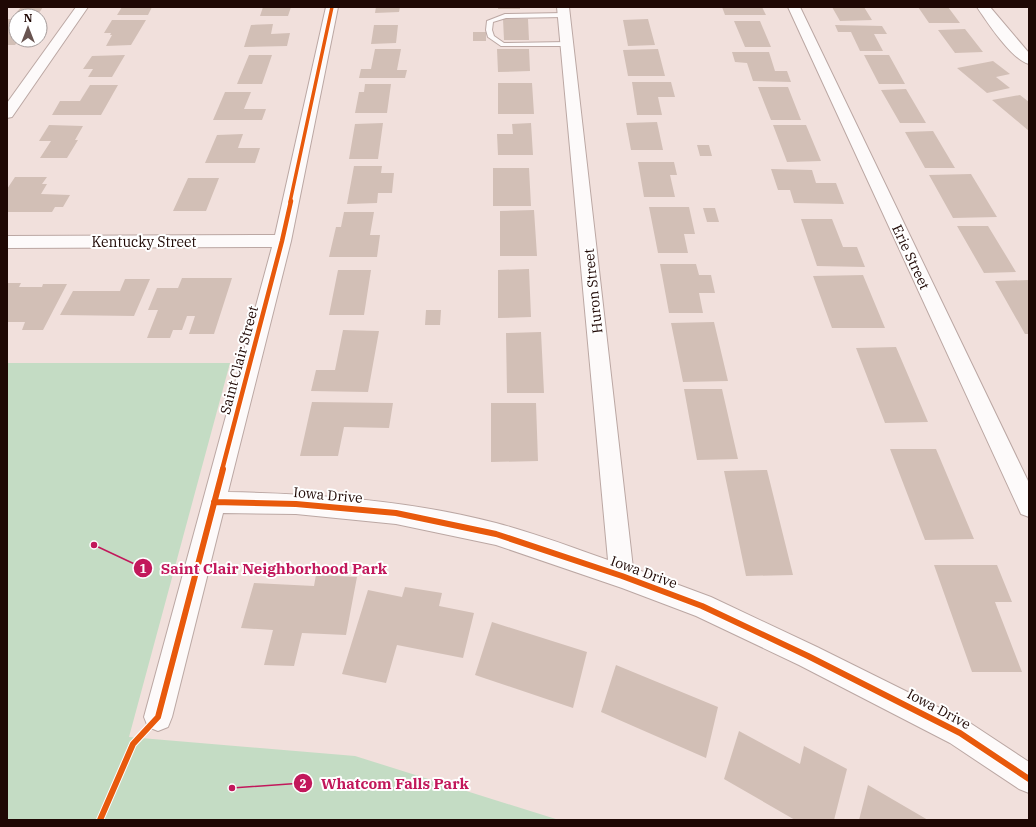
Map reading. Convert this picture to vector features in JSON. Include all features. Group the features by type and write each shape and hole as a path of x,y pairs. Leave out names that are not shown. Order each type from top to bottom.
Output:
{"street":[{"path":"7,114 82,7"},
{"name":"Saint Clair Street","path":"158,717 282,241 332,7"},
{"name":"Erie Street","path":"794,7 873,178 1029,507"},
{"path":"983,7 1020,52 1029,60"},
{"name":"Huron Street","path":"564,11 622,576"},
{"name":"Kentucky Street","path":"7,242 282,241"},
{"name":"Iowa Drive","path":"214,502 296,504 396,513 496,534 622,576 702,606 808,656 960,733 1029,779"}],"lane":[{"path":"564,11 502,17 490,21 489,30 494,40 504,45 567,44"}],"green space":[{"path":"7,363 230,363 129,737 355,756 559,820 7,820"}],"building":[{"path":"21,7 43,7 42,8 20,8"},
{"path":"122,7 152,7 148,15 117,15"},
{"path":"263,7 291,7 288,16 260,16"},
{"path":"376,7 400,7 399,12 375,13"},
{"path":"498,7 520,7 520,9 498,9"},
{"path":"722,7 762,7 766,15 725,15"},
{"path":"832,7 864,7 872,20 840,21"},
{"path":"918,7 948,7 960,23 929,23"},
{"path":"7,19 8,19 8,45"},
{"path":"503,19 528,19 529,40 504,40"},
{"path":"648,19 655,45 628,46 623,20"},
{"path":"112,20 146,20 131,45 106,46 112,35 110,35 111,33 104,33"},
{"path":"734,21 760,21 771,47 745,47"},
{"path":"273,24 271,34 290,33 287,46 244,47 251,25"},
{"path":"374,25 398,25 396,43 371,44"},
{"path":"835,25 882,26 887,34 874,34 883,51 860,51 851,32 838,32"},
{"path":"965,29 983,52 955,53 938,30"},
{"path":"473,32 486,32 486,41 473,41"},
{"path":"375,49 401,49 397,70 407,70 405,78 359,78 361,69 371,69"},
{"path":"497,49 529,49 530,71 498,72"},
{"path":"658,49 665,76 628,76 623,50"},
{"path":"732,52 769,52 775,71 787,71 791,82 753,81 747,63 735,62"},
{"path":"125,55 112,77 88,77 93,69 83,69 92,56"},
{"path":"249,55 272,55 262,84 237,84"},
{"path":"864,55 889,55 905,84 879,84"},
{"path":"993,61 1010,74 996,77 1010,88 987,93 957,68"},
{"path":"632,82 671,82 675,97 658,97 662,115 637,115"},
{"path":"498,83 532,83 534,114 498,114"},
{"path":"365,84 391,84 387,113 355,113 359,92 364,92"},
{"path":"90,85 118,85 101,115 52,115 60,101 80,101"},
{"path":"758,87 788,87 801,120 771,120"},
{"path":"906,89 926,123 900,123 881,90"},
{"path":"225,92 251,92 244,109 266,109 262,120 213,120"},
{"path":"1020,95 1029,102 1029,131 992,100"},
{"path":"657,122 663,150 631,150 626,123"},
{"path":"383,123 378,159 349,159 355,124"},
{"path":"531,123 533,155 498,155 497,134 513,134 512,124"},
{"path":"49,125 83,126 75,140 78,140 67,158 40,158 51,141 39,141"},
{"path":"773,125 806,125 821,161 787,162"},
{"path":"933,131 955,168 925,168 905,132"},
{"path":"243,134 238,148 260,148 255,163 205,163 217,135"},
{"path":"697,145 709,145 712,156 700,156"},
{"path":"638,162 674,162 677,175 670,175 675,197 644,197"},
{"path":"354,166 382,166 381,173 394,173 392,193 378,193 377,203 347,204"},
{"path":"493,168 529,168 531,206 493,206"},
{"path":"771,169 812,170 816,183 836,183 844,204 794,203 790,190 778,190"},
{"path":"971,174 997,217 953,218 929,175"},
{"path":"15,177 47,177 42,184 47,184 41,194 70,195 63,207 55,207 52,212 7,212 7,189"},
{"path":"188,178 219,178 206,211 173,211"},
{"path":"649,207 689,207 695,234 684,234 688,253 658,253"},
{"path":"703,208 715,208 719,222 707,222"},
{"path":"534,210 537,256 500,256 500,211"},
{"path":"344,212 374,212 370,235 380,235 377,257 329,257 336,227 341,227"},
{"path":"801,219 832,219 843,247 857,247 865,267 817,266"},
{"path":"957,226 988,226 1016,272 984,273"},
{"path":"660,264 696,264 699,275 711,275 715,293 699,293 703,313 669,313"},
{"path":"529,269 531,317 498,318 498,270"},
{"path":"338,270 371,270 364,315 329,315"},
{"path":"863,275 885,328 832,328 813,276"},
{"path":"182,278 232,278 214,334 189,334 195,316 187,316 182,330 173,330 170,338 147,338 158,310 148,310 157,288 178,288"},
{"path":"125,279 150,279 134,316 60,315 73,291 120,291"},
{"path":"1029,280 1029,334 1025,334 995,281"},
{"path":"7,283 21,283 19,287 42,287 43,284 67,284 43,330 22,330 25,322 7,322"},
{"path":"426,310 441,310 440,325 425,325"},
{"path":"714,322 728,381 683,382 671,323"},
{"path":"343,330 379,331 368,392 311,391 316,370 335,370"},
{"path":"541,332 544,393 507,393 506,333"},
{"path":"896,347 928,422 885,423 856,348"},
{"path":"684,389 722,389 738,459 697,460"},
{"path":"312,402 393,403 389,428 344,427 338,456 300,456"},
{"path":"491,403 536,403 538,461 491,462"},
{"path":"890,449 936,449 974,539 925,540"},
{"path":"767,470 793,575 746,576 724,471"},
{"path":"934,565 997,565 1012,602 995,602 1022,672 972,672"},
{"path":"316,575 357,577 346,635 302,633 294,666 264,665 273,630 241,628 254,583 314,586"},
{"path":"405,587 442,593 439,606 474,613 463,658 397,645 386,683 342,674 368,590 402,597"},
{"path":"492,622 587,652 573,708 475,675"},
{"path":"616,665 718,707 706,758 601,712"},
{"path":"739,731 800,764 804,746 847,769 834,820 795,820 724,779"},
{"path":"868,785 928,820 859,820"}],"cycle path":[{"path":"100,820 133,744 158,717 282,241 332,7"},
{"path":"214,502 296,504 396,513 496,534 622,576 702,606 808,656 960,733 1029,779"}],"place":[{"name":"Saint Clair Neighborhood Park","path":"94,545"},
{"name":"Whatcom Falls Park","path":"232,788"}]}
